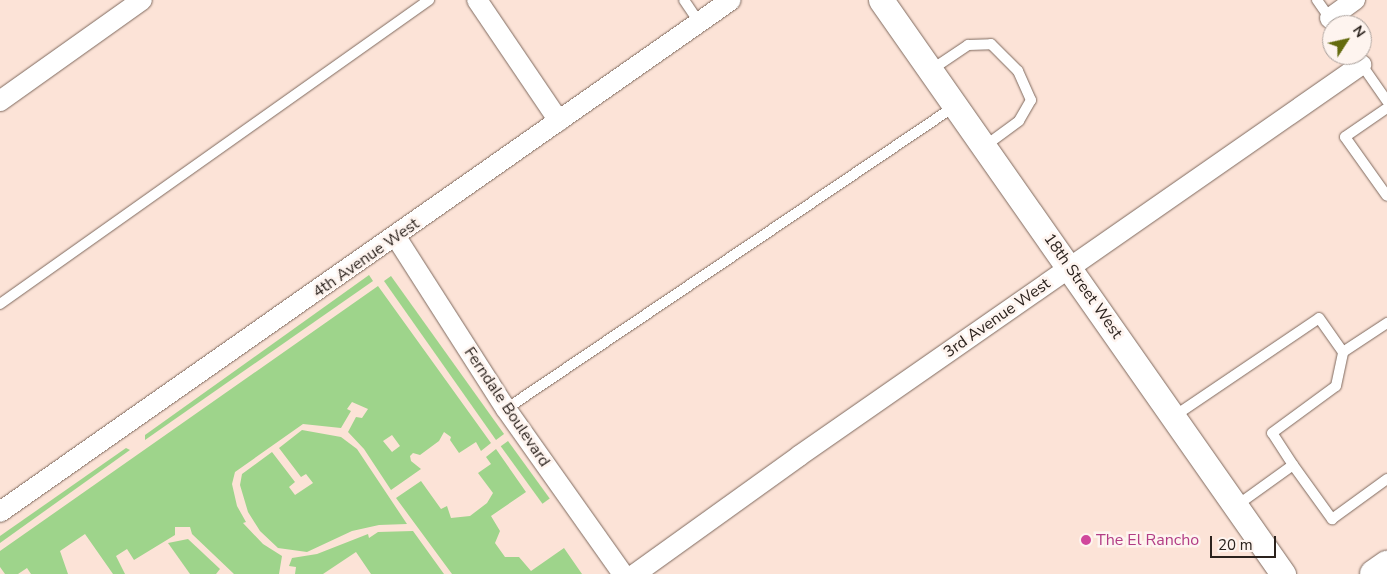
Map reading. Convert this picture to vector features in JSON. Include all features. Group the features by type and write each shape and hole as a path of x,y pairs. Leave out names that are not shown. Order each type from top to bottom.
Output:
{"main road":[{"path":"1374,574 1387,565"}],"street":[{"path":"0,101 142,0"},
{"path":"477,0 559,120"},
{"name":"4th Avenue West","path":"0,512 396,237 731,0"},
{"name":"18th Street West","path":"881,0 1070,267 1283,574"},
{"path":"1339,15 1355,0"},
{"name":"3rd Avenue West","path":"635,574 1070,267 1351,65"},
{"name":"Ferndale Boulevard","path":"396,237 506,409 624,574"}],"lane":[{"path":"0,304 428,0"},
{"path":"684,0 699,22"},
{"path":"1317,0 1327,15"},
{"path":"931,70 968,45 991,44 1018,71 1031,100 1020,121 985,146"},
{"path":"1362,65 1387,101"},
{"path":"506,409 956,105"},
{"path":"1387,108 1345,137 1387,196"},
{"path":"1173,417 1319,318 1343,352"},
{"path":"1387,323 1343,352 1336,386 1272,433 1332,519 1387,479"},
{"path":"1236,507 1293,465"}],"green space":[{"path":"369,275 373,281 145,440 145,435"},
{"path":"391,276 504,434 496,440 384,281"},
{"path":"378,286 491,443 481,451 476,442 459,453 450,440 451,437 444,432 439,441 420,455 413,453 410,456 411,461 421,469 391,490 364,449 348,432 356,417 362,418 368,409 352,402 347,409 351,411 341,428 303,424 235,472 232,484 237,506 246,522 243,523 263,544 282,556 279,574 234,574 192,534 190,527 175,527 175,535 134,560 127,549 116,556 125,574 113,574 85,534 60,551 68,574 31,574 27,568 18,574 5,574 0,567 0,551","holes":["392,435 400,446 392,452 383,441"]},
{"path":"302,430 341,437 357,449 407,524 379,525 352,531 307,552 278,548 260,531 248,512 240,485 242,474 272,452 295,482 289,487 295,495 313,483 306,474 301,477 279,448"},
{"path":"508,441 550,498 542,504 501,446"},
{"path":"126,448 130,450 0,543 0,536"},
{"path":"496,449 526,492 491,516 500,531 495,543 505,557 519,557 531,571 564,548 582,574 452,574 396,498 421,481 441,509 447,506 451,518 470,516 487,503 493,493 478,473 491,464 486,457"},
{"path":"413,531 444,574 371,574 356,552 323,574 295,574 296,567 289,566 292,558 317,554 368,534 369,538 378,532"},
{"path":"188,539 220,569 216,574 190,574 168,543"}],"place":[{"name":"The El Rancho","path":"1086,540"}]}
